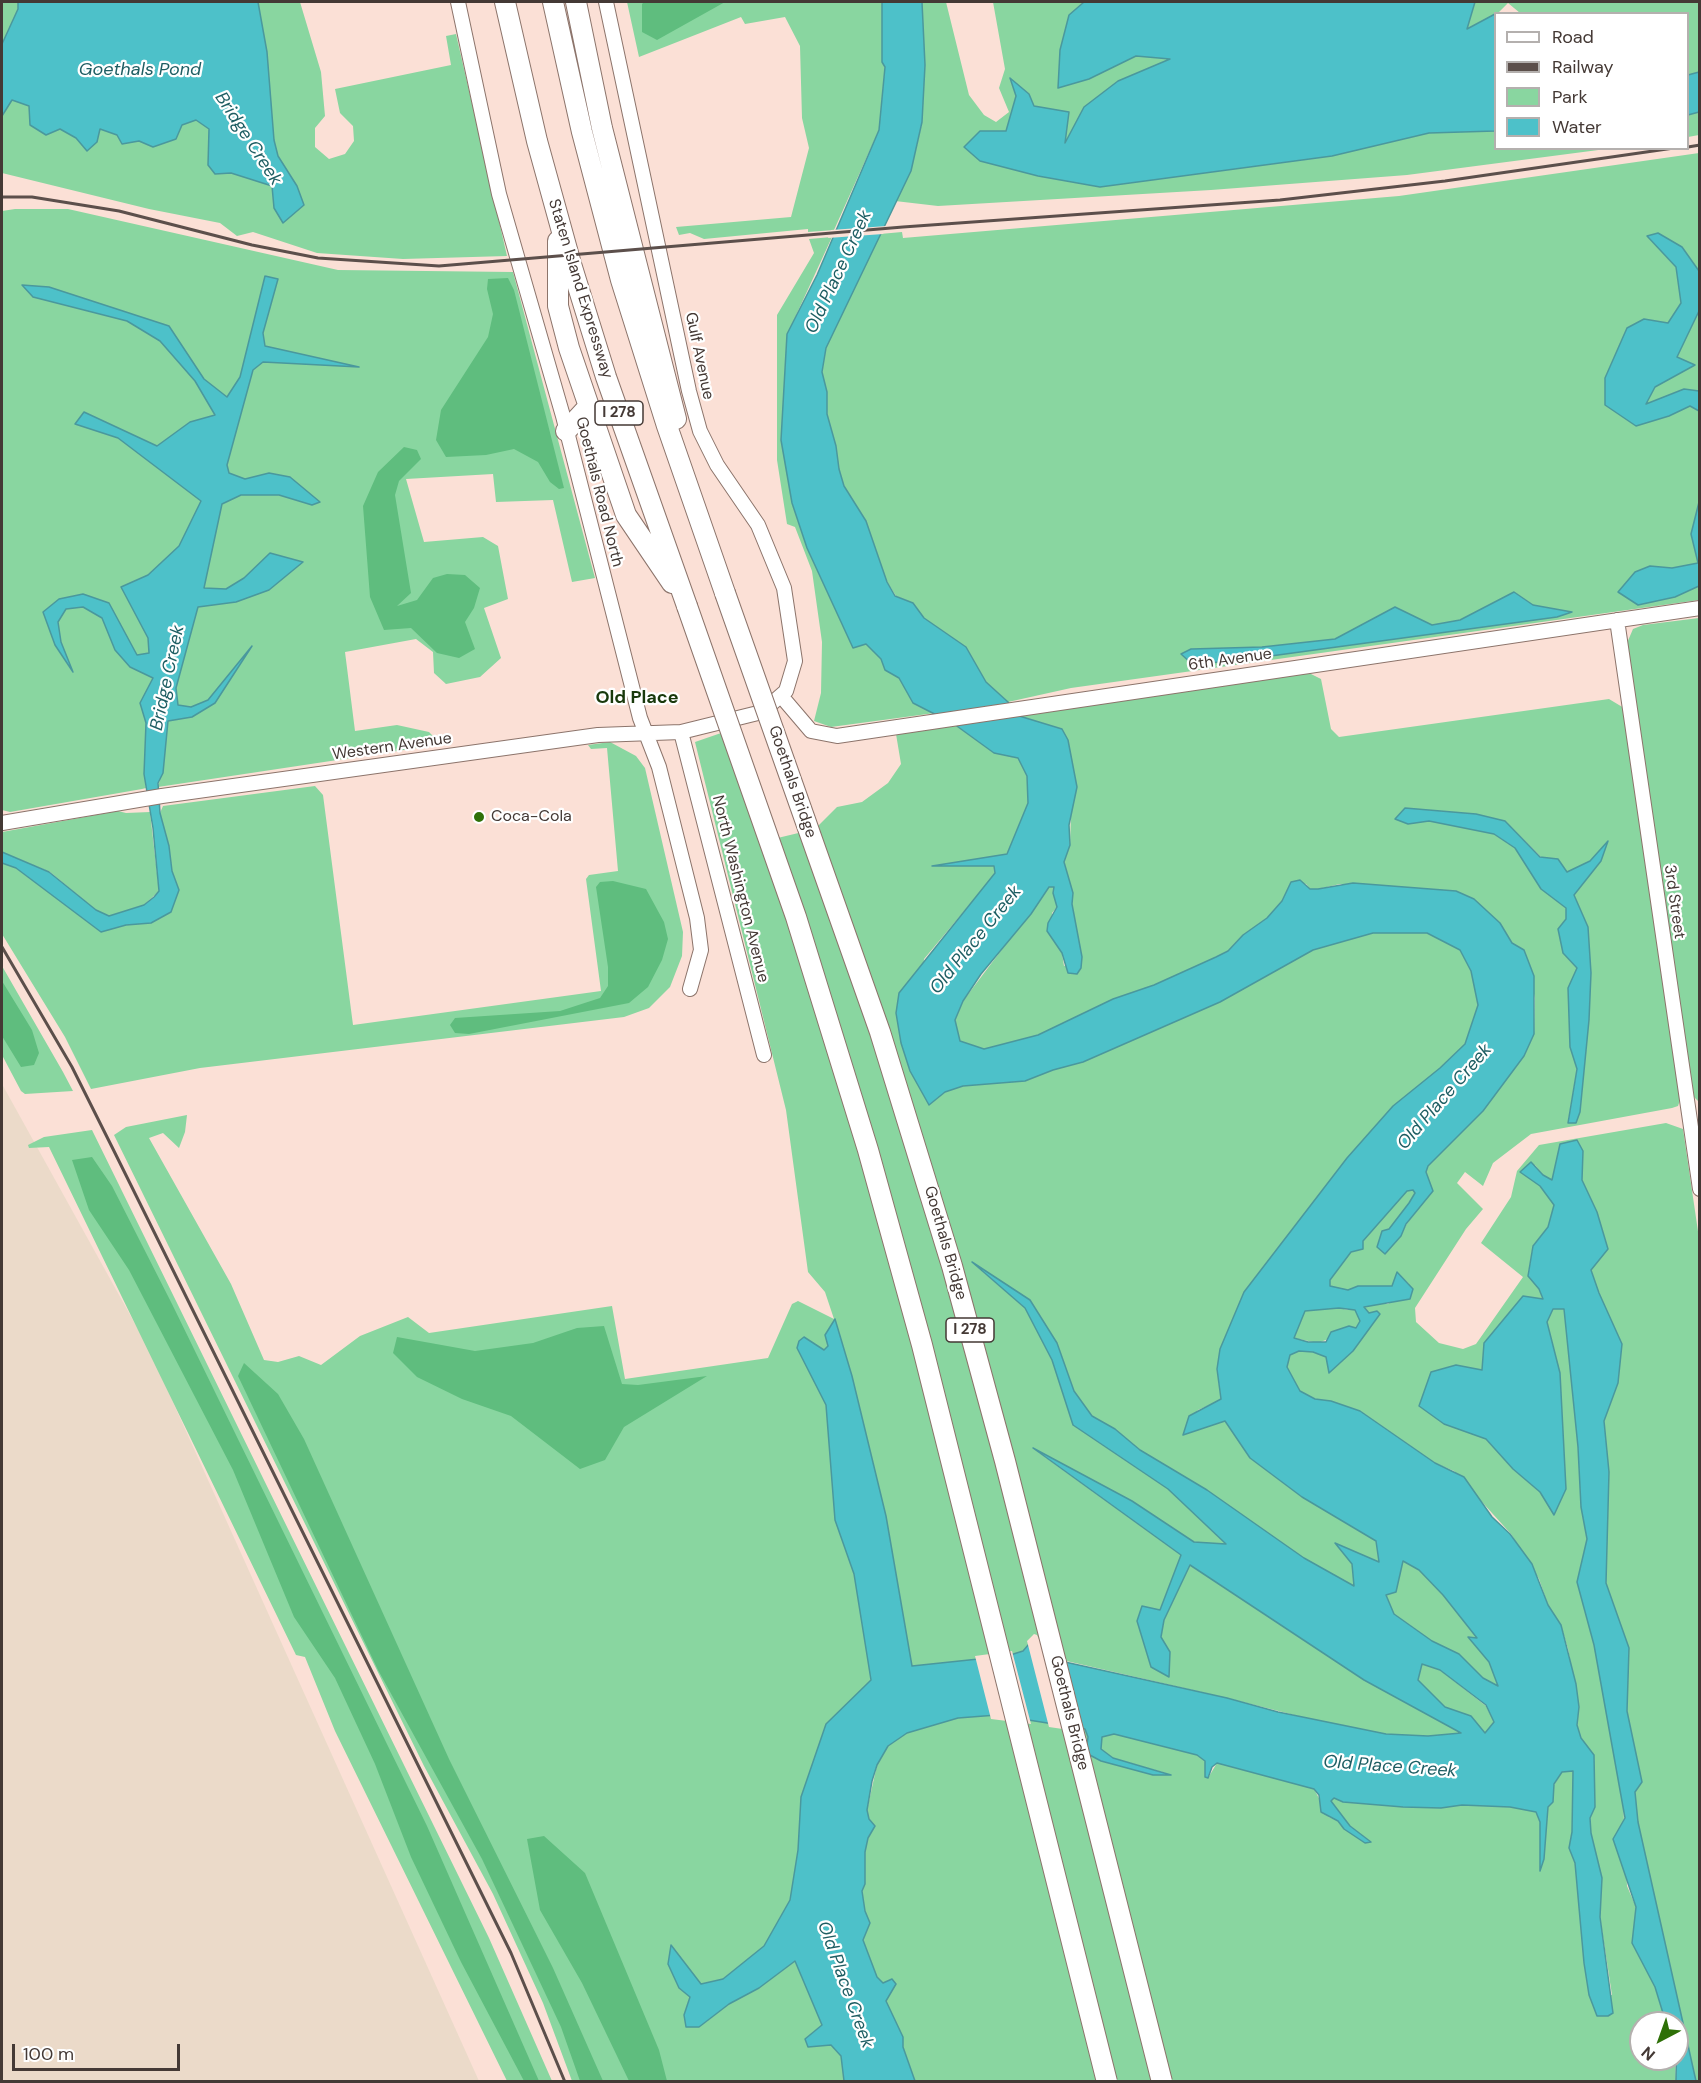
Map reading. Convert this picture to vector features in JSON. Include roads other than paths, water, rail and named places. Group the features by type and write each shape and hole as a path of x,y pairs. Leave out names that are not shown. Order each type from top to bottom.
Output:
{"highway":[{"name":"Staten Island Expressway","path":"505,2 558,218 606,377 687,606"},
{"name":"I 278","path":"553,2 601,208 636,331 673,443"},
{"path":"579,5 602,128 677,418 673,443"},
{"path":"558,218 558,291 561,319 589,406 626,515 687,606"},
{"path":"566,431 589,406"},
{"name":"Goethals Bridge","path":"673,443 880,1032 946,1246 1005,1461 1162,2082"},
{"name":"I 278","path":"687,606 796,917 868,1150 919,1336 1107,2082"}],"street":[{"name":"Goethals Road North","path":"458,2 499,194 566,431 640,718 659,767 701,939 698,969 690,989"},
{"name":"Gulf Avenue","path":"606,2 689,391 700,431 717,465 764,537 786,595 795,661 790,684 782,697"},
{"name":"6th Avenue","path":"782,697 811,731 823,736 837,736 1700,608"},
{"name":"3rd Street","path":"1617,620 1694,1113 1700,1189"},
{"name":"Western Avenue","path":"2,822 162,796 598,735 681,732 762,711 782,697"},
{"name":"North Washington Avenue","path":"681,732 764,1055"}],"water":[{"name":"Goethals Pond","path":"18,2 258,2 267,52 274,140 278,156 297,186 304,205 283,223 274,208 272,186 231,173 215,174 208,165 209,129 196,120 182,125 176,139 153,147 139,141 122,144 117,135 100,129 97,142 87,151 76,138 60,129 46,135 30,125 29,106 12,100 2,116 2,44 18,9"},
{"name":"Old Place Creek","path":"882,2 922,2 925,65 922,122 911,171 826,348 822,372 827,392 827,414 836,446 839,469 844,486 866,521 887,582 895,596 913,603 924,618 966,647 986,682 1008,702 1016,715 1062,729 1068,740 1077,787 1069,825 1070,845 1064,862 1073,893 1072,904 1082,957 1081,968 1077,974 1068,973 1062,953 1047,931 1048,923 1057,907 1053,893 1054,887 1049,887 1031,914 981,974 963,1001 955,1020 960,1041 984,1049 1038,1035 1113,999 1154,985 1216,957 1228,951 1243,935 1267,918 1282,901 1291,882 1300,880 1310,889 1353,883 1456,891 1474,899 1500,923 1512,943 1524,950 1534,976 1534,1034 1524,1056 1483,1111 1428,1166 1426,1172 1433,1191 1406,1224 1401,1236 1385,1254 1377,1247 1382,1231 1389,1229 1409,1203 1415,1193 1413,1190 1407,1191 1363,1241 1363,1249 1351,1252 1330,1280 1330,1286 1348,1290 1358,1286 1392,1286 1397,1272 1413,1289 1410,1299 1364,1307 1369,1313 1377,1311 1380,1314 1353,1351 1329,1373 1326,1357 1313,1352 1299,1351 1290,1355 1287,1367 1300,1391 1315,1399 1331,1401 1360,1411 1435,1463 1464,1477 1492,1517 1510,1534 1532,1564 1548,1605 1561,1625 1576,1684 1579,1707 1577,1725 1581,1738 1594,1755 1595,1807 1590,1818 1591,1833 1602,1878 1600,1917 1613,2013 1608,2016 1597,2016 1589,1995 1584,1963 1575,1863 1569,1848 1572,1832 1573,1771 1562,1772 1554,1784 1553,1802 1548,1807 1544,1859 1540,1871 1540,1822 1536,1812 1510,1807 1462,1805 1441,1808 1403,1807 1343,1802 1334,1798 1331,1801 1350,1826 1371,1842 1365,1843 1344,1829 1338,1821 1321,1812 1319,1795 1314,1789 1217,1763 1212,1767 1208,1778 1205,1777 1205,1761 1197,1755 1114,1734 1102,1737 1101,1749 1113,1758 1171,1775 1153,1775 1101,1761 1086,1753 1088,1737 1085,1729 997,1715 958,1718 907,1733 888,1746 877,1765 872,1781 867,1810 869,1819 875,1826 868,1838 865,1852 865,1884 862,1891 865,1911 870,1923 863,1940 877,1977 883,1983 892,1979 896,1984 886,2001 903,2037 903,2047 915,2081 844,2081 841,2056 831,2045 808,2047 805,2039 822,2025 795,1961 759,1988 729,2004 699,2027 686,2027 684,2015 690,1997 679,1988 668,1964 671,1945 701,1984 723,1979 764,1946 790,1900 798,1850 801,1797 826,1724 871,1680 854,1574 835,1520 826,1405 797,1348 799,1341 804,1337 824,1350 828,1346 825,1335 835,1319 852,1376 886,1516 912,1666 1007,1656 1023,1651 1035,1637 1047,1658 1227,1698 1278,1712 1386,1734 1428,1736 1461,1733 1364,1680 1190,1565 1164,1620 1161,1637 1170,1652 1169,1677 1151,1667 1137,1621 1142,1606 1160,1610 1181,1555 1033,1448 1132,1501 1194,1542 1226,1544 1168,1489 1073,1425 1052,1360 1025,1308 972,1262 1030,1300 1057,1343 1074,1391 1092,1416 1115,1429 1140,1450 1207,1490 1304,1558 1354,1586 1352,1564 1335,1543 1379,1562 1376,1541 1302,1497 1250,1458 1225,1421 1183,1435 1189,1416 1221,1399 1217,1369 1220,1349 1244,1292 1347,1158 1393,1106 1440,1068 1465,1044 1478,1005 1471,971 1460,950 1427,933 1373,933 1313,950 1220,1002 1083,1062 1025,1081 963,1086 945,1092 929,1105 910,1071 901,1043 896,1013 899,993 995,873 994,866 932,866 1007,854 1028,803 1027,776 1018,758 994,753 954,724 913,703 899,678 885,670 881,659 866,644 853,648 807,548 792,503 781,440 787,334 817,275 879,130 885,67 882,62","holes":["1339,1308 1355,1310 1360,1321 1356,1328 1349,1326 1331,1332 1326,1342 1308,1342 1294,1338 1305,1311","1403,1561 1419,1570 1443,1595 1477,1638 1468,1637 1489,1662 1498,1686 1483,1678 1459,1654 1432,1641 1394,1614 1386,1595 1396,1592","1422,1664 1440,1670 1486,1705 1494,1722 1485,1733 1471,1716 1445,1707 1418,1680"]},
{"path":"1084,2 1475,2 1467,29 1494,15 1494,131 1429,133 1332,156 1100,187 1038,176 980,161 964,147 980,131 1006,131 1016,96 1010,78 1029,94 1034,106 1069,112 1065,143 1084,107 1118,81 1170,59 1136,56 1089,79 1058,88 1060,50 1069,15"},
{"path":"1699,72 1699,112 1689,115 1689,75"},
{"path":"1658,233 1682,247 1699,271 1699,311 1677,357 1695,365 1655,387 1646,404 1684,389 1699,391 1699,411 1690,406 1669,416 1636,426 1605,405 1605,378 1627,328 1644,319 1668,323 1681,303 1676,267 1647,236"},
{"name":"Bridge Creek","path":"265,276 278,279 263,333 265,346 359,367 263,362 253,370 227,465 229,473 245,479 269,473 290,477 320,502 312,505 279,495 241,495 222,504 204,588 226,589 244,578 270,553 303,562 269,590 236,602 198,607 176,688 178,705 191,707 208,700 252,646 215,703 192,717 168,721 163,773 158,783 160,813 169,846 172,871 179,890 171,912 151,923 126,925 101,932 16,868 2,863 2,852 49,872 96,910 109,916 144,905 154,897 159,891 153,828 144,774 146,723 140,703 153,678 130,667 115,650 102,618 83,607 66,609 58,622 61,642 73,672 55,645 43,612 59,599 83,594 109,603 137,655 149,653 148,638 121,587 148,575 179,546 201,501 118,438 75,424 84,412 157,446 190,422 215,415 195,381 160,341 127,321 33,297 22,285 49,287 169,326 204,379 227,397 240,377"},
{"path":"1699,502 1699,586 1675,597 1638,605 1618,592 1635,572 1650,566 1672,568 1698,563 1691,534"},
{"path":"1514,592 1533,605 1572,612 1557,617 1234,661 1192,664 1181,654 1191,649 1262,647 1335,639 1395,607 1432,625 1460,620"},
{"path":"1405,808 1476,814 1505,821 1540,857 1558,859 1567,872 1590,861 1608,841 1601,861 1574,895 1588,927 1591,973 1580,1112 1576,1123 1568,1123 1577,1069 1570,1047 1568,988 1577,968 1563,953 1558,929 1566,919 1566,908 1541,889 1515,848 1494,834 1429,821 1408,824 1395,819"},
{"path":"1577,1140 1583,1151 1582,1180 1597,1212 1608,1249 1591,1270 1622,1344 1618,1383 1604,1421 1609,1472 1606,1583 1629,1648 1627,1711 1642,1782 1635,1792 1638,1822 1680,2011 1662,2011 1655,1987 1632,1943 1636,1907 1613,1839 1625,1818 1594,1645 1577,1582 1587,1539 1581,1507 1578,1447 1564,1309 1553,1309 1547,1322 1560,1373 1566,1489 1554,1515 1540,1492 1513,1469 1486,1439 1444,1424 1419,1406 1431,1372 1456,1365 1482,1370 1484,1343 1523,1296 1543,1299 1539,1289 1528,1276 1533,1246 1548,1227 1554,1205 1540,1186 1520,1172 1531,1162 1543,1175 1552,1180 1560,1144"},
{"path":"1689,2050 1696,2081 1676,2081 1676,2071 1689,2071"}],"railway":[{"path":"1689,147 1700,145"},
{"path":"2,197 32,197 119,211 252,245 318,258 439,266 903,227 1280,200 1445,181 1660,150"},
{"path":"2,947 72,1067 113,1149 511,1953 565,2082"}],"place":[{"name":"Coca-Cola","path":"479,817"}],"district":[{"name":"Old Place","path":"637,698"}]}
